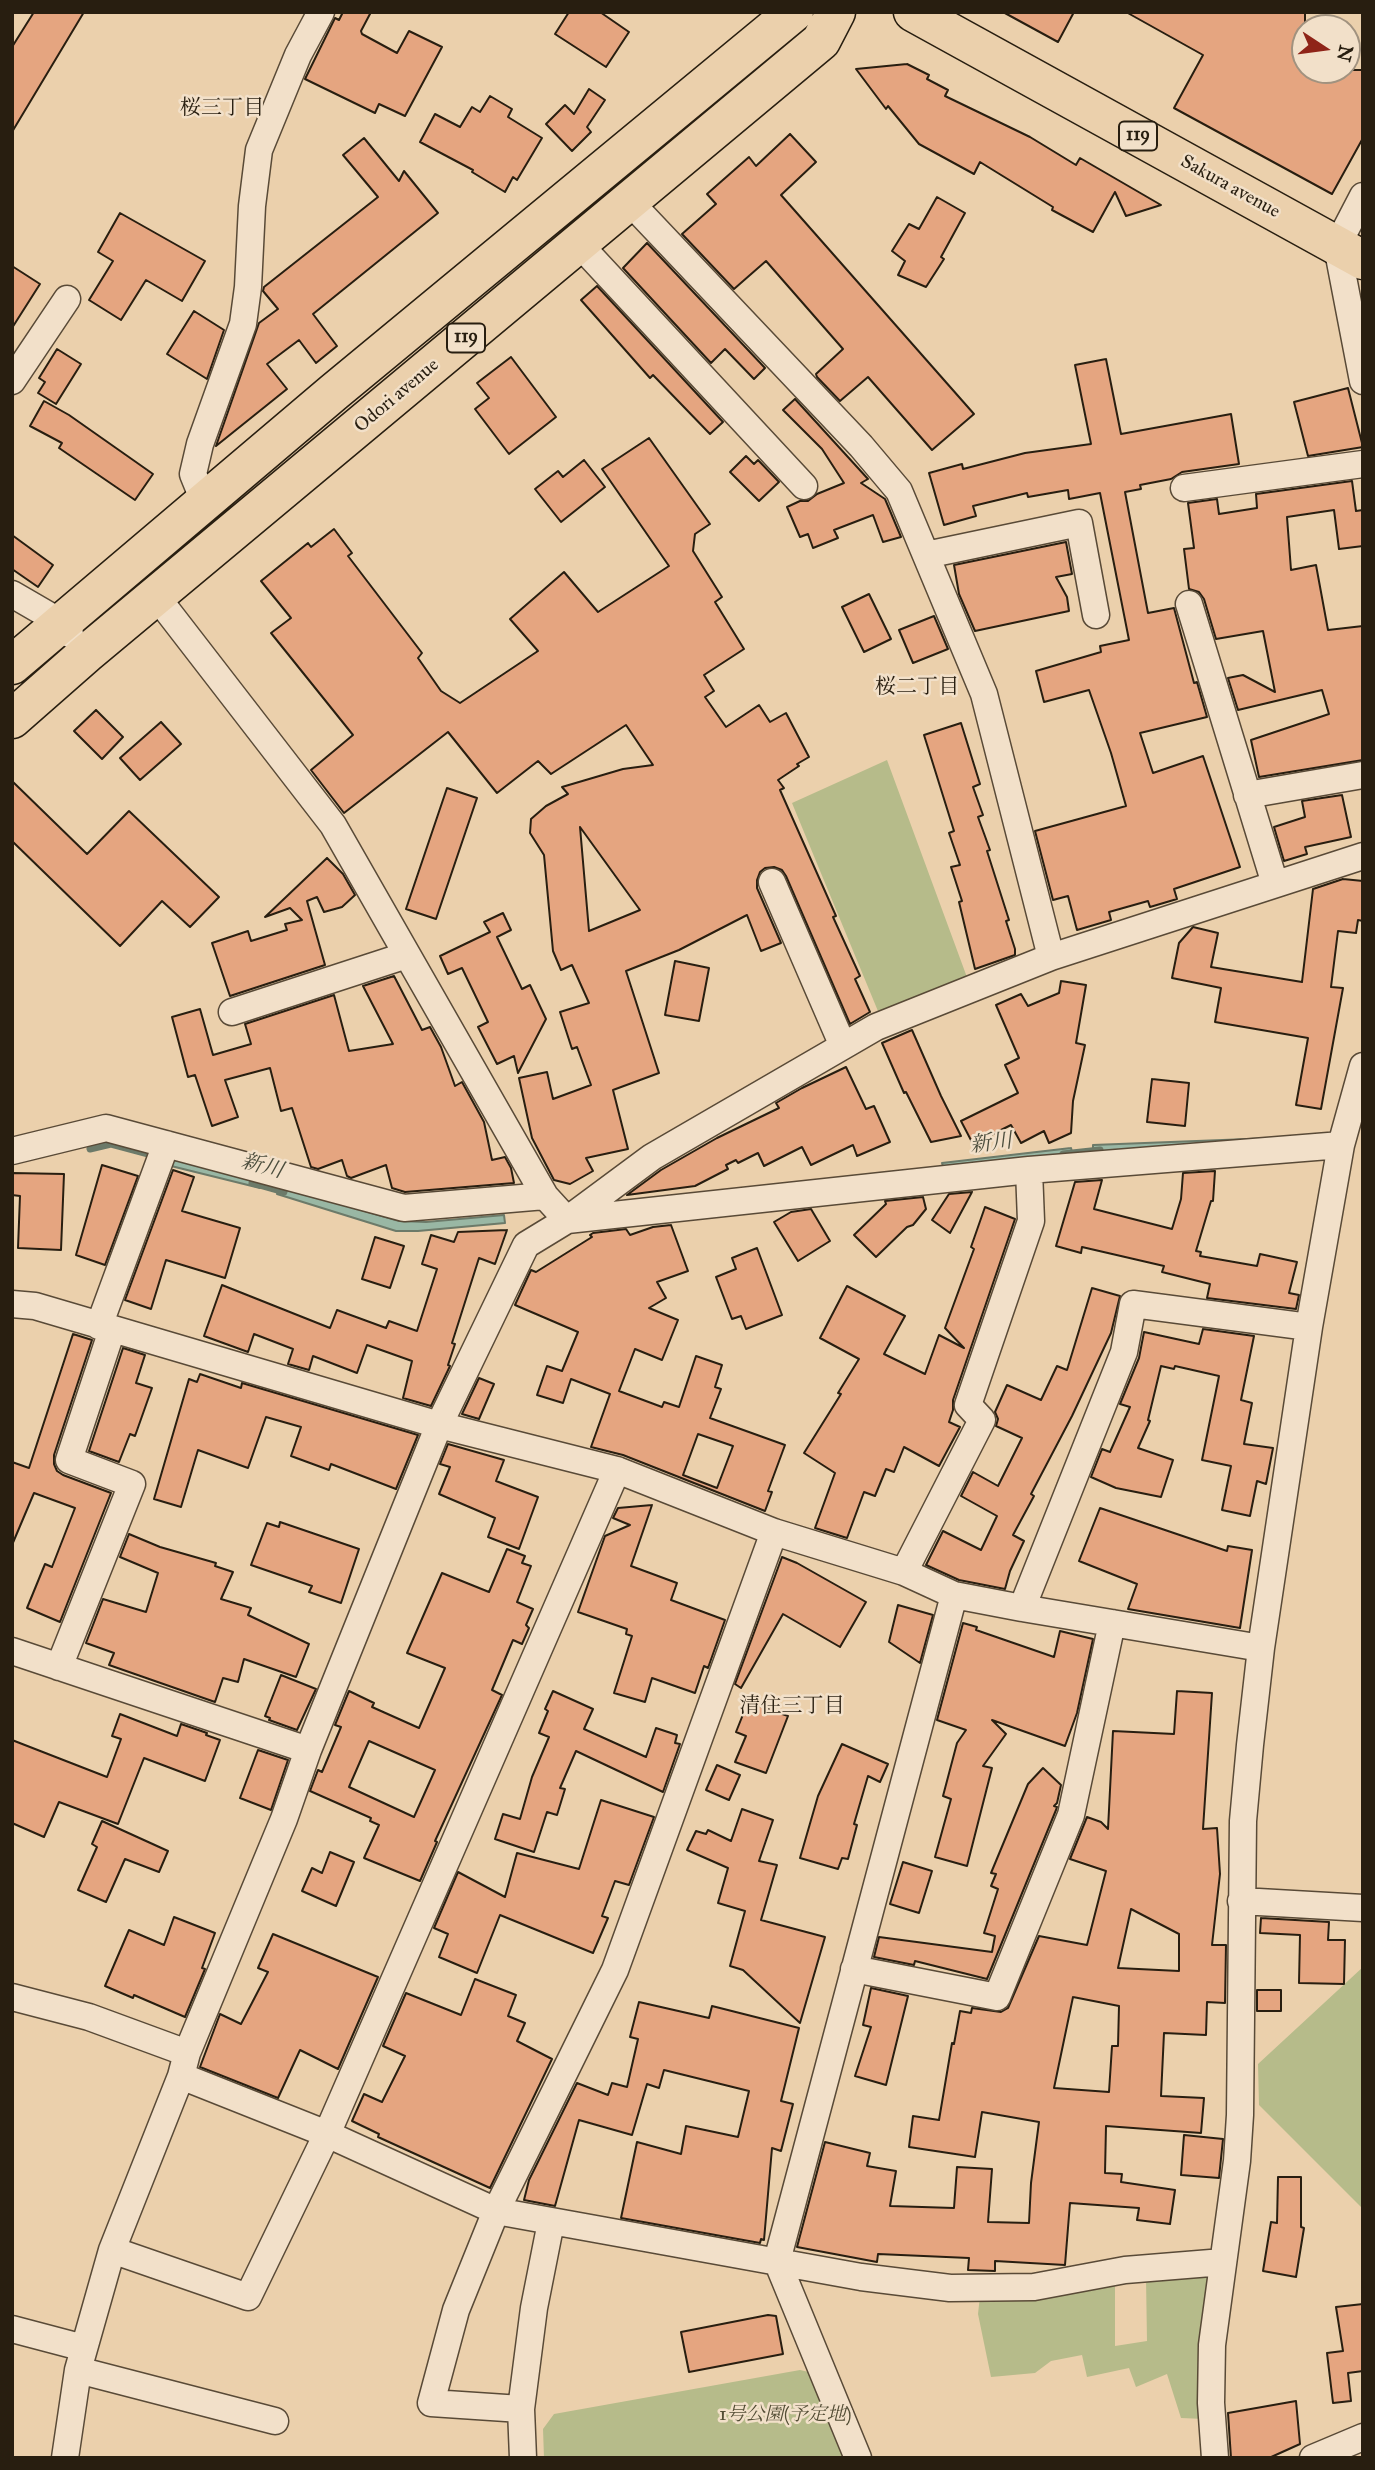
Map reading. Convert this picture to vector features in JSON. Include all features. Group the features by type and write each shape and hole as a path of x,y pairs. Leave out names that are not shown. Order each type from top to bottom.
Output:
{"highway":[{"name":"119","path":"12,665 204,501 794,12"},
{"name":"Odori avenue","path":"12,719 86,654 821,41 836,12"},
{"name":"Sakura avenue","path":"913,12 1350,253"}],"street":[{"path":"204,501 192,474 243,324 259,149 298,55 321,12"},
{"path":"1363,196 1350,253 1363,381"},
{"path":"629,201 869,455 899,491 984,694 1051,957"},
{"path":"579,244 804,486"},
{"path":"12,381 67,299"},
{"path":"1184,488 1363,464"},
{"path":"926,555 1079,523 1096,615"},
{"path":"12,593 62,623 86,654"},
{"path":"156,596 332,825 545,1196 567,1220"},
{"path":"1189,604 1275,884"},
{"path":"1247,795 1363,775"},
{"path":"65,2458 81,2359 112,2250 439,1425 526,1245 567,1220 652,1157 876,1027 1051,957 1363,856"},
{"path":"772,882 843,1046"},
{"path":"232,1012 407,955"},
{"path":"1215,2458 1211,2371 1214,2321 1237,2161 1240,2115 1243,1821 1261,1648 1309,1327 1363,1066"},
{"path":"12,1151 106,1128 163,1153 404,1208 545,1196"},
{"path":"567,1220 1348,1136"},
{"path":"59,1667 132,1484 69,1460 106,1328 163,1153"},
{"path":"904,1572 982,1420 968,1405 1031,1221 1029,1170"},
{"path":"12,1304 36,1306 439,1425 617,1470 774,1532 904,1572 954,1595 1261,1648"},
{"path":"1022,1608 1124,1352 1133,1304 1309,1327"},
{"path":"112,2250 248,2297 327,2134 617,1470"},
{"path":"521,2409 430,2403 456,2310 496,2211 615,1970 774,1532"},
{"path":"858,2458 776,2261 954,1595"},
{"path":"854,1969 997,1997 1072,1815 1112,1623"},
{"path":"12,1651 308,1750"},
{"path":"1241,1902 1363,1908"},
{"path":"12,1997 89,2017 327,2134 496,2211 861,2277 950,2288 1034,2287 1125,2270 1223,2262"},
{"path":"523,2458 521,2409 534,2308 551,2222"},
{"path":"12,2329 81,2359 275,2421"},
{"path":"1313,2458 1363,2437"}],"green space":[{"path":"887,760 968,980 880,1016 792,803"},
{"path":"1363,1967 1363,2209 1259,2105 1258,2064"},
{"path":"1209,2275 1204,2419 1181,2418 1167,2374 1136,2387 1129,2368 1087,2377 1082,2355 1051,2361 1035,2373 991,2377 978,2314 980,2296 1115,2281 1115,2346 1147,2341 1146,2278"},
{"name":"1号公園(予定地)","path":"800,2370 813,2373 848,2458 544,2458 543,2429 554,2414"}],"shaded area":[{"path":"1326,1136 1093,1154 1093,1145"},
{"path":"1071,1148 1073,1155 944,1170 942,1163"},
{"path":"169,1156 262,1180 260,1188 167,1165"},
{"path":"279,1186 399,1221 426,1222 504,1215 505,1223 396,1231 277,1194"}],"building":[{"path":"34,12 84,12 12,132 12,47"},
{"path":"343,12 371,12 362,34 397,53 409,31 442,47 405,116 379,104 375,113 305,79 335,18 339,20"},
{"path":"569,12 600,12 629,32 606,67 555,34"},
{"path":"1003,12 1074,12 1058,42"},
{"path":"1126,12 1305,12 1291,14 1291,84 1361,84 1363,70 1363,138 1332,194 1174,108 1203,55"},
{"path":"907,64 929,75 927,79 948,90 945,96 1030,137 1076,165 1080,158 1161,205 1126,216 1115,192 1093,232 1052,210 1053,207 980,162 974,174 919,144 888,106 886,109 856,69"},
{"path":"589,89 605,100 587,127 591,132 572,151 546,124 565,105 574,114"},
{"path":"490,96 512,109 508,117 542,138 517,180 513,177 505,192 472,172 473,170 420,142 435,114 460,127 472,107 480,112"},
{"path":"790,134 816,162 781,195 974,414 932,450 868,377 840,401 817,377 816,374 843,349 766,261 734,289 682,234 716,204 707,194 749,157 756,166"},
{"path":"364,138 399,181 404,171 438,213 313,314 337,346 316,363 299,340 267,364 287,389 216,446 259,323 278,309 263,291 264,287 378,197 343,155"},
{"path":"937,197 965,213 941,257 944,259 926,287 898,275 905,261 892,251 909,224 919,229"},
{"path":"120,213 205,261 182,301 146,280 121,320 89,300 113,261 98,252"},
{"path":"647,243 765,368 754,379 725,349 711,363 623,268"},
{"path":"12,266 40,284 12,328"},
{"path":"597,286 723,422 710,434 653,375 650,378 581,300"},
{"path":"194,311 224,330 207,379 167,354"},
{"path":"57,349 81,364 56,404 38,393 45,382 39,378"},
{"path":"511,357 556,417 509,454 475,409 489,398 477,383"},
{"path":"1106,359 1121,434 1231,414 1239,464 1182,472 1171,479 1140,485 1141,489 1125,492 1148,613 1174,608 1194,683 1197,682 1207,717 1140,733 1153,773 1203,756 1240,867 1174,889 1177,899 1150,907 1148,901 1109,912 1111,920 1077,930 1068,896 1053,900 1035,831 1126,806 1089,690 1044,702 1036,671 1101,652 1100,646 1129,640 1100,493 1069,499 1068,490 1028,497 1027,493 973,506 976,516 944,525 929,473 962,464 963,469 1025,453 1091,444 1075,365"},
{"path":"1348,388 1363,447 1308,456 1294,402"},
{"path":"795,399 868,479 861,483 885,499 901,537 883,542 873,515 834,530 838,538 813,548 808,534 800,537 787,507 800,501 808,501 817,494 844,483 822,449 783,410"},
{"path":"44,401 69,415 153,474 135,500 59,448 62,443 30,426"},
{"path":"649,438 710,524 695,534 693,551 722,597 715,602 744,649 704,675 714,691 705,697 726,727 759,705 770,722 786,713 809,757 778,780 784,788 780,790 836,916 833,917 860,976 855,979 870,1012 850,1024 786,876 782,870 765,868 760,872 757,888 781,943 761,951 747,915 679,950 626,971 659,1073 613,1090 628,1149 586,1158 593,1171 570,1184 554,1180 532,1138 519,1078 547,1072 553,1099 591,1085 577,1047 572,1049 560,1012 589,1003 572,965 561,970 553,951 544,855 530,833 531,819 546,806 568,794 562,787 623,769 653,765 626,725 551,774 538,761 497,793 448,732 344,813 311,770 353,735 271,633 291,618 261,581 308,543 311,547 334,529 352,553 348,556 422,653 418,658 441,691 460,703 538,651 510,619 564,572 598,612 669,566 602,469","holes":["580,827 640,910 589,931"]},
{"path":"746,456 754,464 758,460 779,482 759,501 730,472"},
{"path":"584,460 605,487 561,522 535,489 558,471 563,477"},
{"path":"1352,481 1356,511 1363,510 1363,546 1339,549 1334,510 1287,517 1291,570 1316,565 1328,630 1363,626 1363,760 1259,777 1251,740 1329,714 1322,690 1238,710 1228,678 1243,675 1275,692 1263,631 1216,639 1204,599 1199,592 1189,589 1184,549 1194,548 1188,503 1217,499 1219,514 1257,508 1256,494"},
{"path":"12,535 53,565 38,587 12,569"},
{"path":"1066,542 1072,574 1056,577 1067,597 1069,611 975,631 959,594 954,565"},
{"path":"869,594 891,639 864,652 842,607"},
{"path":"934,616 948,649 913,663 899,630"},
{"path":"96,710 123,737 102,759 74,731"},
{"path":"161,722 181,744 140,780 120,758"},
{"path":"961,723 980,784 973,787 983,815 978,817 990,850 987,851 1009,920 1006,921 1015,949 1015,955 975,969 959,902 962,901 951,867 960,865 949,833 954,831 924,735"},
{"path":"12,781 87,854 129,811 219,897 190,927 162,901 120,946 12,841"},
{"path":"447,788 477,798 436,919 406,909"},
{"path":"1342,795 1351,837 1305,847 1307,854 1284,861 1274,827 1305,817 1302,801"},
{"path":"327,858 343,874 355,895 342,907 324,912 317,897 307,901 325,965 230,996 212,943 248,931 251,941 287,930 285,924 302,920 290,908 265,917"},
{"path":"1343,879 1363,881 1363,921 1358,920 1356,933 1338,931 1331,987 1343,988 1321,1109 1296,1105 1308,1038 1215,1022 1221,988 1172,978 1179,943 1193,927 1218,933 1211,967 1302,982 1313,889"},
{"path":"503,913 511,930 497,937 522,989 530,985 546,1019 518,1073 514,1056 497,1064 478,1027 488,1022 462,968 448,974 440,956 490,932 484,922"},
{"path":"675,961 709,968 699,1021 665,1015"},
{"path":"394,976 422,1030 430,1027 441,1047 455,1086 462,1082 484,1122 492,1160 505,1157 514,1183 405,1192 392,1188 386,1165 351,1178 347,1176 342,1160 318,1169 311,1167 292,1108 281,1111 270,1068 225,1080 238,1117 212,1126 195,1075 188,1077 172,1017 200,1009 213,1055 251,1044 245,1024 334,995 349,1051 393,1044 363,986"},
{"path":"1061,981 1086,985 1076,1043 1085,1045 1073,1101 1071,1133 1049,1143 1044,1131 1021,1143 1011,1125 973,1144 961,1121 1018,1093 1005,1065 1019,1058 996,1005 1021,994 1028,1006 1059,993"},
{"path":"912,1030 961,1136 931,1142 906,1092 904,1093 882,1043"},
{"path":"846,1067 866,1109 874,1106 890,1142 857,1156 853,1145 811,1165 802,1147 764,1166 758,1153 738,1163 736,1160 726,1165 728,1169 695,1186 627,1195 661,1170 717,1138 779,1108 776,1103"},
{"path":"1152,1079 1189,1083 1185,1126 1147,1122"},
{"path":"102,1165 138,1176 105,1265 76,1255"},
{"path":"173,1170 194,1177 182,1211 240,1228 225,1278 166,1260 151,1309 125,1300"},
{"path":"1215,1171 1213,1201 1196,1251 1201,1252 1200,1256 1257,1266 1260,1254 1297,1262 1289,1293 1299,1295 1296,1309 1207,1298 1210,1284 1162,1272 1164,1266 1082,1247 1081,1253 1056,1246 1075,1182 1102,1180 1094,1209 1172,1229 1181,1199 1183,1173"},
{"path":"12,1173 64,1174 61,1250 18,1248 20,1196 12,1195"},
{"path":"972,1192 950,1233 932,1220 949,1194"},
{"path":"923,1197 926,1209 913,1225 907,1227 876,1257 854,1235 886,1204 885,1201"},
{"path":"985,1207 1015,1219 953,1400 949,1422 960,1427 939,1466 904,1447 894,1472 886,1469 875,1496 864,1492 847,1538 815,1528 835,1473 804,1453 841,1394 838,1393 859,1359 820,1338 847,1286 905,1316 884,1354 925,1374 939,1335 964,1348 945,1328 974,1249 971,1247"},
{"path":"811,1209 830,1241 798,1261 774,1222 791,1212"},
{"path":"671,1225 688,1271 657,1282 666,1298 649,1308 678,1320 662,1360 635,1349 619,1391 662,1407 664,1402 679,1407 696,1356 722,1365 715,1387 721,1389 710,1418 785,1445 768,1491 772,1492 765,1511 623,1455 591,1447 610,1394 571,1379 563,1403 537,1395 547,1366 562,1371 578,1332 515,1305 531,1270 536,1272 592,1237 590,1235 593,1233 626,1229 630,1235 653,1227","holes":["698,1434 733,1446 717,1488 683,1475"]},
{"path":"507,1230 495,1264 479,1258 452,1343 455,1344 448,1365 450,1366 431,1406 403,1398 412,1361 367,1345 357,1373 313,1356 309,1370 288,1364 293,1349 254,1334 248,1352 204,1336 222,1285 330,1328 337,1310 386,1328 389,1321 417,1331 437,1269 422,1264 431,1235 454,1242 458,1232"},
{"path":"375,1237 404,1246 390,1288 362,1279"},
{"path":"757,1248 782,1315 746,1329 741,1316 732,1319 716,1277 736,1269 732,1258"},
{"path":"1092,1288 1120,1296 1111,1333 1013,1535 1024,1541 1005,1589 959,1580 926,1565 943,1531 981,1550 997,1516 961,1496 973,1472 998,1486 1022,1438 996,1426 998,1419 995,1412 1007,1385 1041,1400 1057,1366 1067,1370"},
{"path":"1203,1329 1254,1336 1241,1400 1252,1403 1244,1444 1273,1448 1266,1484 1257,1481 1250,1516 1222,1510 1231,1466 1202,1460 1219,1376 1175,1366 1174,1369 1161,1366 1148,1420 1150,1421 1138,1448 1173,1460 1161,1497 1116,1488 1091,1477 1102,1449 1110,1452 1130,1407 1120,1404 1139,1358 1144,1332 1199,1344"},
{"path":"73,1334 92,1340 54,1455 54,1464 57,1471 63,1475 111,1493 60,1622 27,1608 45,1564 52,1567 75,1508 34,1493 12,1545 12,1462 29,1468"},
{"path":"123,1348 145,1355 136,1383 152,1388 135,1436 130,1434 119,1462 89,1451"},
{"path":"200,1374 241,1388 242,1383 418,1435 396,1489 331,1464 329,1470 291,1456 301,1427 266,1417 248,1468 198,1450 181,1507 154,1499 189,1379 197,1382"},
{"path":"479,1378 494,1384 479,1419 462,1414"},
{"path":"448,1444 504,1460 496,1481 538,1497 519,1549 488,1537 495,1518 439,1494 450,1467 440,1464"},
{"path":"652,1505 631,1566 677,1583 671,1600 725,1620 708,1668 704,1666 695,1693 652,1678 645,1702 614,1693 632,1636 626,1634 627,1629 578,1612 605,1536 630,1525 613,1518 618,1508"},
{"path":"1100,1508 1227,1551 1228,1546 1252,1550 1240,1628 1128,1609 1137,1584 1079,1561"},
{"path":"280,1522 359,1549 341,1603 309,1592 312,1586 251,1565 267,1523 279,1527"},
{"path":"129,1534 160,1547 216,1563 215,1566 233,1572 221,1599 251,1608 248,1615 309,1644 296,1677 244,1659 238,1682 223,1678 215,1702 109,1665 114,1653 86,1643 103,1599 146,1612 158,1573 120,1557"},
{"path":"507,1549 525,1556 522,1563 531,1566 517,1602 533,1609 526,1625 529,1628 522,1644 513,1640 492,1690 502,1695 435,1841 437,1842 420,1881 364,1858 379,1825 370,1821 371,1818 310,1791 318,1770 322,1772 341,1727 335,1725 349,1691 374,1703 372,1707 419,1728 445,1668 407,1653 442,1573 489,1592","holes":["369,1741 435,1770 414,1817 349,1787"]},
{"path":"782,1557 866,1602 840,1647 783,1614 741,1688 735,1684"},
{"path":"898,1605 933,1615 920,1663 889,1642"},
{"path":"963,1623 1054,1657 1060,1631 1093,1639 1077,1713 1065,1746 992,1720 1006,1734 983,1766 992,1768 967,1866 935,1857 951,1799 943,1796 957,1743 966,1730 937,1720"},
{"path":"281,1675 316,1689 297,1730 265,1716"},
{"path":"553,1691 593,1709 584,1729 646,1757 656,1728 677,1735 675,1743 680,1744 663,1792 576,1751 560,1788 565,1789 557,1815 547,1812 534,1852 495,1839 503,1814 520,1819 532,1777 549,1737 539,1733"},
{"path":"1177,1691 1212,1693 1203,1829 1217,1828 1220,1874 1212,1945 1226,1945 1225,2003 1207,2002 1206,2035 1164,2033 1161,2096 1204,2098 1201,2133 1106,2126 1105,2173 1122,2174 1121,2182 1175,2190 1170,2224 1137,2220 1139,2208 1070,2203 1065,2265 995,2261 995,2271 968,2270 969,2258 878,2254 877,2262 797,2247 825,2142 870,2153 867,2166 896,2171 890,2206 954,2208 957,2167 992,2169 988,2222 1029,2223 1039,2122 982,2112 975,2157 909,2147 913,2116 939,2120 960,2011 971,2013 972,2008 1001,2012 1008,2008 1039,1936 1087,1945 1106,1871 1070,1859 1087,1817 1101,1822 1108,1829 1113,1731 1174,1734","holes":["1131,1909 1179,1934 1179,1971 1118,1968","1073,1997 1119,2006 1118,2046 1112,2046 1109,2092 1054,2088"]},
{"path":"748,1702 788,1716 766,1773 735,1762 746,1736 736,1732"},
{"path":"120,1714 177,1736 181,1724 220,1740 205,1781 144,1758 118,1824 59,1802 44,1837 12,1823 12,1740 107,1777 121,1739 112,1736"},
{"path":"842,1744 888,1764 880,1782 868,1776 854,1824 857,1825 848,1859 842,1858 838,1869 800,1858 818,1796"},
{"path":"258,1750 288,1760 271,1810 240,1798"},
{"path":"717,1765 740,1775 729,1800 706,1790"},
{"path":"1043,1768 1061,1785 1054,1806 1057,1807 987,1979 915,1961 914,1965 874,1957 879,1937 992,1952 995,1936 984,1933 998,1889 991,1886 996,1874 991,1873 1028,1784"},
{"path":"601,1800 654,1817 629,1885 615,1881 602,1916 608,1918 593,1953 500,1915 477,1973 439,1957 448,1934 434,1928 458,1872 505,1897 517,1853 579,1869"},
{"path":"742,1809 773,1820 759,1861 777,1865 761,1920 825,1937 800,2023 743,1970 730,1966 745,1911 718,1903 728,1868 687,1850 696,1831 706,1834 708,1830 731,1841"},
{"path":"102,1821 168,1851 159,1872 125,1859 106,1902 78,1890 97,1847 92,1844"},
{"path":"330,1852 354,1862 336,1906 302,1891 312,1868 322,1873"},
{"path":"903,1862 932,1871 919,1913 890,1904"},
{"path":"174,1917 215,1933 202,1968 205,1969 185,2017 105,1986 129,1930 164,1945"},
{"path":"1261,1918 1329,1922 1328,1940 1345,1940 1344,1984 1299,1983 1300,1935 1260,1933"},
{"path":"273,1934 378,1977 338,2069 300,2050 278,2098 200,2067 220,2014 241,2024 268,1972 258,1968"},
{"path":"475,1979 516,1995 508,2016 525,2023 517,2041 552,2059 490,2188 378,2137 379,2134 352,2121 364,2094 382,2102 405,2056 383,2046 406,1993 461,2015"},
{"path":"871,1988 908,1996 886,2085 855,2076 871,2027 863,2025"},
{"path":"1257,1990 1281,1990 1281,2011 1257,2011"},
{"path":"639,2002 709,2018 712,2006 799,2028 781,2101 793,2104 781,2151 772,2148 764,2240 761,2239 760,2243 621,2218 637,2142 681,2154 686,2126 738,2137 749,2091 664,2070 659,2088 647,2084 632,2135 579,2120 555,2206 524,2200 529,2180 577,2083 608,2095 612,2083 627,2087 638,2039 630,2037"},
{"path":"1184,2135 1223,2139 1219,2178 1181,2175"},
{"path":"1278,2177 1301,2177 1301,2227 1304,2228 1296,2277 1263,2271 1271,2222 1277,2223"},
{"path":"1363,2304 1363,2371 1348,2373 1351,2401 1333,2403 1327,2353 1343,2351 1336,2307"},
{"path":"768,2315 776,2316 783,2354 689,2372 681,2332"},
{"path":"1296,2401 1300,2444 1269,2458 1231,2458 1228,2413"}],"waterway":[{"name":"新川","path":"90,1149 111,1144 156,1156"},
{"name":"新川","path":"1063,1154 1100,1150"},
{"name":"新川","path":"252,1183 284,1192"}],"district":[{"name":"桜三丁目","path":"222,109"},
{"name":"桜二丁目","path":"917,688"},
{"name":"清住三丁目","path":"792,1707"}]}
